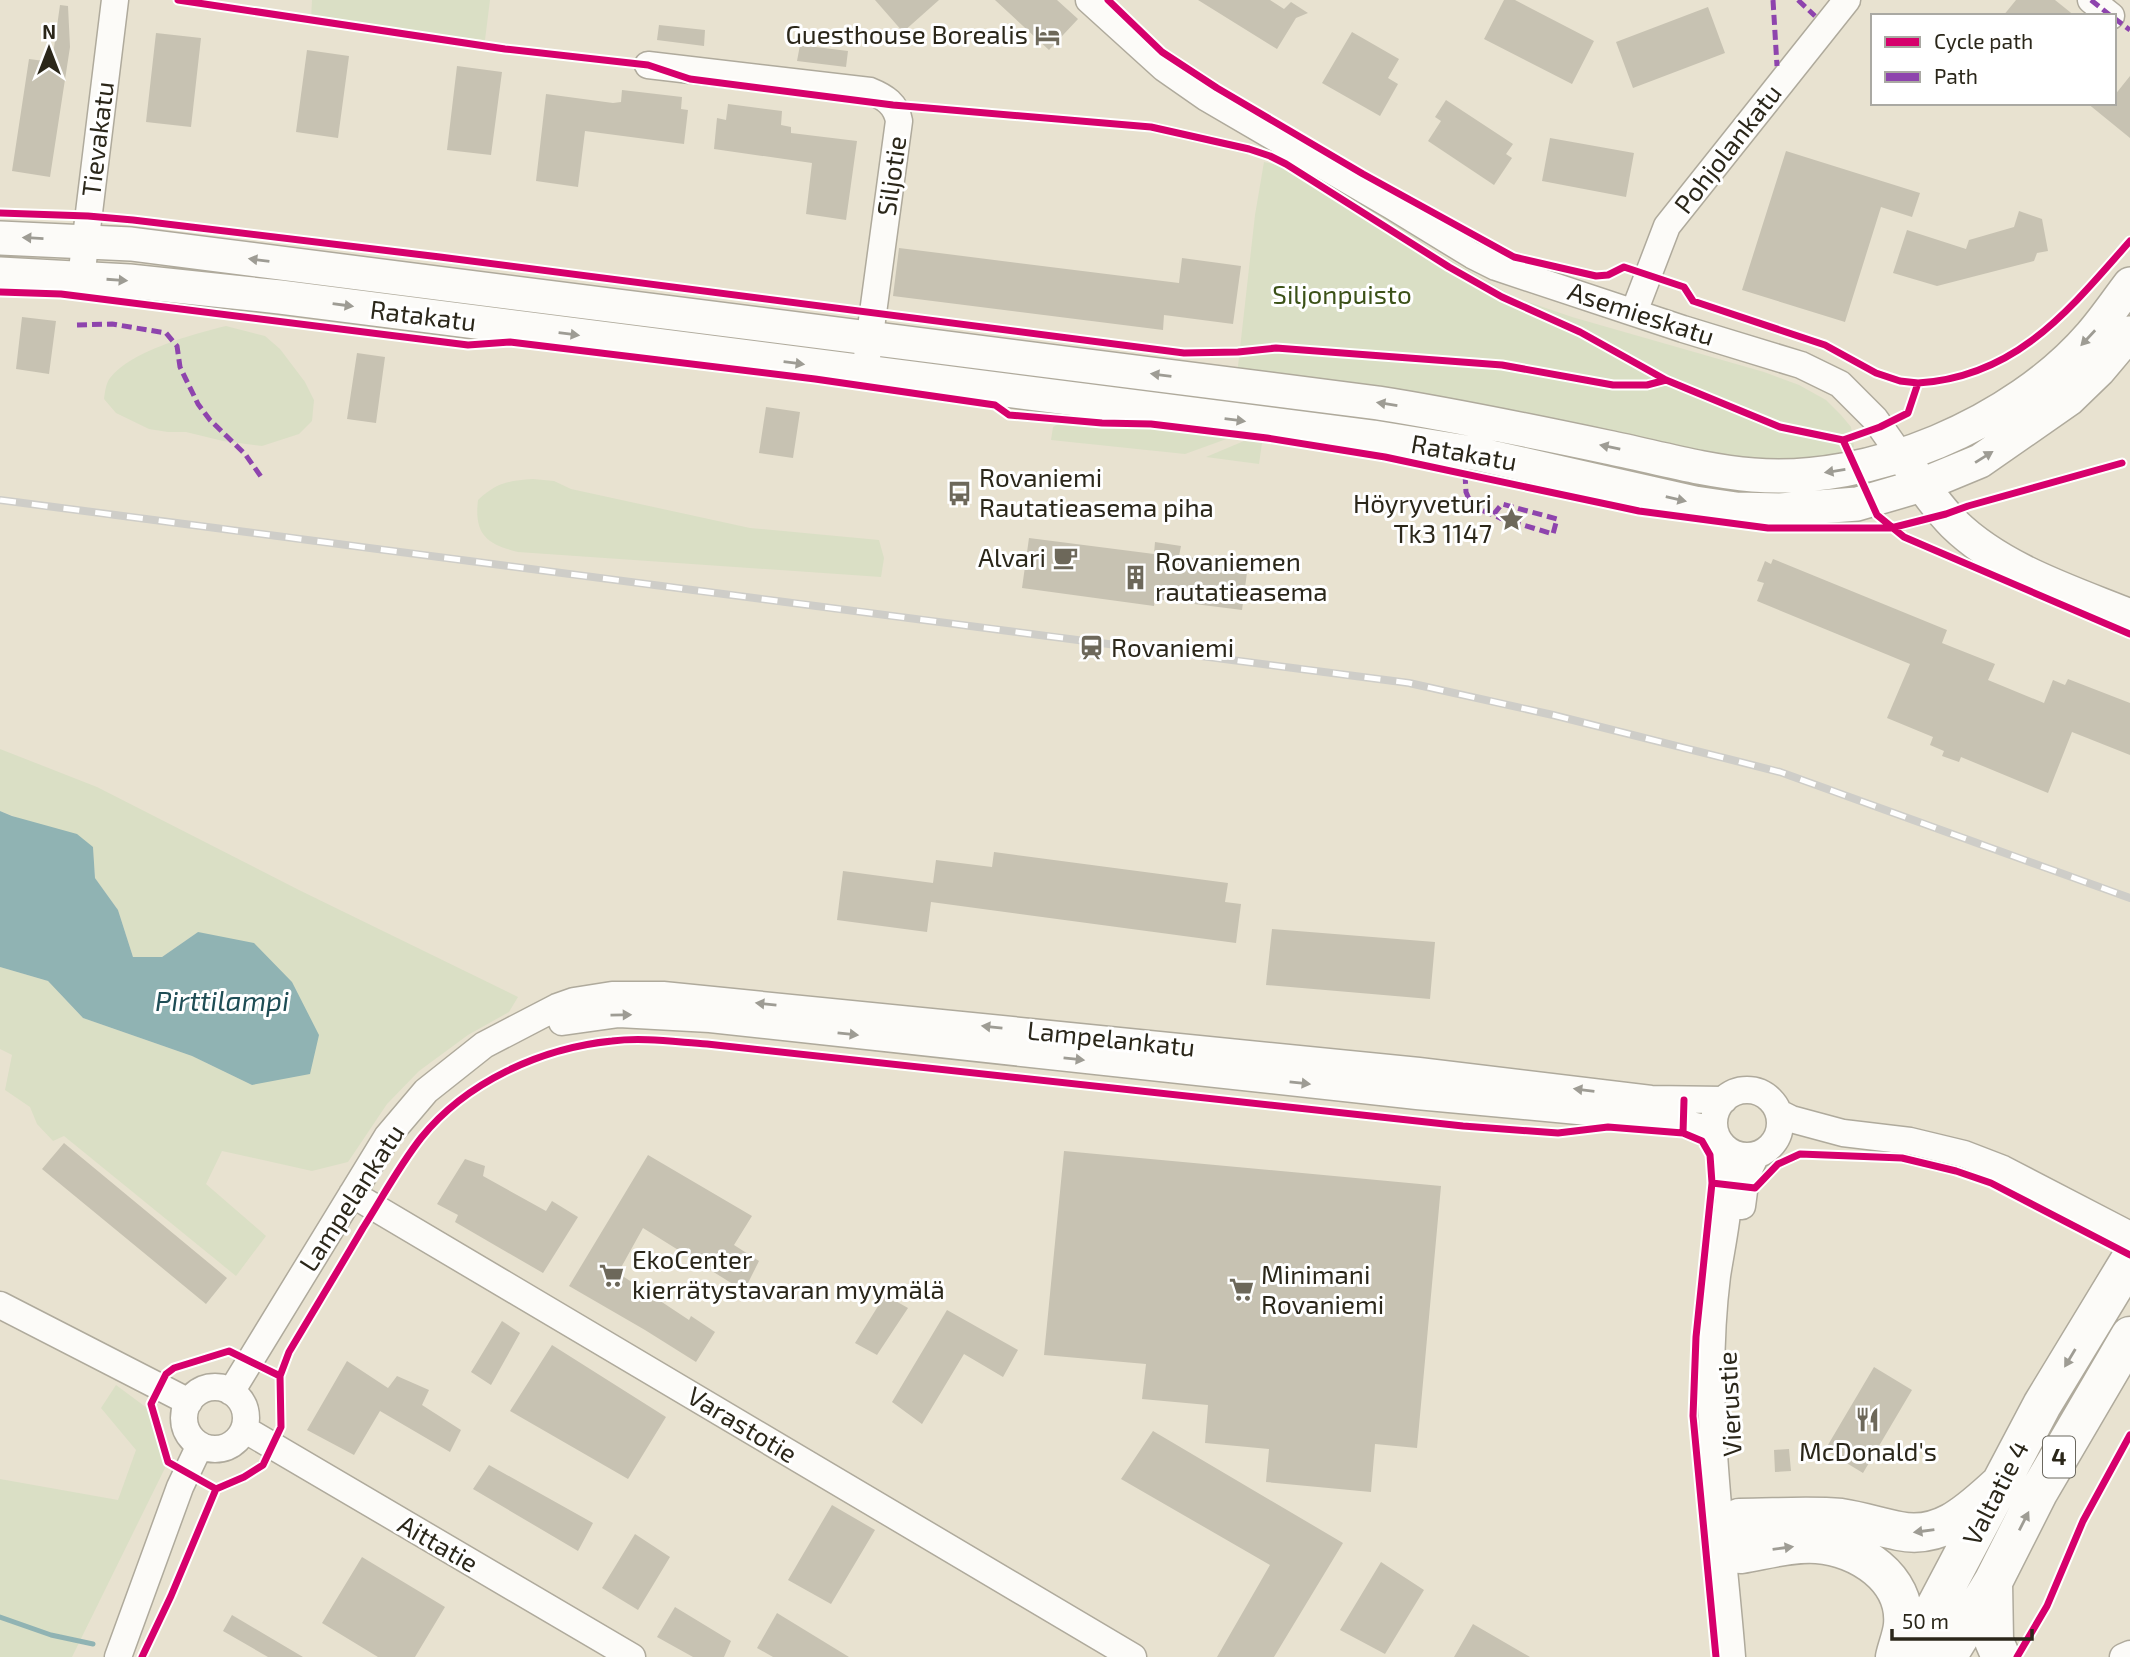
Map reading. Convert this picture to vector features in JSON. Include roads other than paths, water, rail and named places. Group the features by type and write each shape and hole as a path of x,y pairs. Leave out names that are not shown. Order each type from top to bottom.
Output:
{"highway":[{"name":"Valtatie 4","path":"1909,1657 2042,1405 2130,1260"},
{"name":"Valtatie 4","path":"1947,1657 1993,1582 2038,1493 2130,1335"},
{"path":"1734,1536 1829,1517 1901,1532 1929,1532 1958,1521 2000,1483"},
{"path":"1734,1536 1835,1546 1870,1561 1890,1580 1902,1608 1903,1625 1895,1657"},
{"path":"1993,1582 1992,1625 1999,1656"}],"main road":[{"name":"Ratakatu","path":"0,238 131,244 1378,403 1485,421 1698,466 1754,475 1784,476 1835,472 1901,456 1948,438 1978,422 2047,376 2090,335 2130,284"},
{"name":"Ratakatu","path":"0,274 81,278 280,297 1373,437 1478,454 1695,503 1736,509 1780,510 1857,504 1922,485 1980,461 2069,399 2099,370 2130,333"},
{"path":"1901,456 1954,524 1981,547 2039,579 2130,616"}],"street":[{"name":"Tievakatu","path":"81,278 115,0"},
{"name":"Asemieskatu","path":"1089,0 1164,68 1207,98 1472,255 1496,267 1801,365 1840,384 1875,419 1901,456"},
{"name":"Pohjolankatu","path":"1634,312 1667,226 1847,0"},
{"path":"2091,0 2109,14"},
{"path":"2116,19 2130,30"},
{"name":"Siljotie","path":"648,65 870,91 884,97 893,105 899,121 865,372"},
{"name":"Lampelankatu","path":"231,1392 387,1136 426,1091 484,1045 574,1001 621,994 663,995 1419,1071 1651,1099 1724,1100"},
{"name":"Lampelankatu","path":"506,1035 594,1016 641,1015 710,1019 1390,1093 1662,1119 1700,1126 1719,1140"},
{"path":"1843,1133 1792,1141 1741,1156 1719,1140 1715,1116 1724,1100 1742,1091 1756,1091 1769,1098 1779,1113 1791,1119 1843,1133 1910,1140 1964,1154 2003,1169 2130,1235"},
{"path":"1762,1151 1780,1129 1779,1113"},
{"name":"Vierustie","path":"1719,1140 1730,1163 1714,1299 1709,1382 1734,1536 1732,1657"},
{"name":"Vierustie","path":"1747,1657 1734,1536 1726,1401 1727,1335 1744,1187 1749,1167 1762,1151"},
{"name":"Varastotie","path":"352,1194 1133,1657"},
{"path":"0,1305 189,1402"},
{"path":"212,1388 231,1392 244,1408 246,1419 239,1438 221,1449 200,1445 192,1439 184,1421 189,1402 195,1395 212,1388"},
{"name":"Aittatie","path":"244,1429 632,1657"},
{"path":"118,1657 186,1472 200,1445"},
{"path":"2123,1657 2130,1654"}],"water":[{"name":"Pirttilampi","path":"0,811 77,834 93,847 95,878 118,910 133,957 162,957 198,932 254,943 292,982 319,1035 310,1074 252,1085 192,1056 83,1018 48,981 0,967"}],"waterway":[{"path":"0,1617 51,1635 93,1644"}],"railway":[{"path":"0,500 1409,683 1553,715 1780,772 2130,898"}],"place":[{"name":"Guesthouse Borealis","path":"1048,35"},
{"name":"Rovaniemi Rautatieasema piha","path":"959,493"},
{"name":"Höyryveturi Tk3 1147","path":"1512,519"},
{"name":"Alvari","path":"1066,558"},
{"name":"Rovaniemen rautatieasema","path":"1135,577"},
{"name":"Rovaniemi","path":"1091,648"},
{"name":"EkoCenter kierrätystavaran myymälä","path":"612,1275"},
{"name":"Minimani Rovaniemi","path":"1241,1290"},
{"name":"McDonald's","path":"1868,1420"}],"park label":[{"name":"Siljonpuisto","path":"1342,295"}]}
